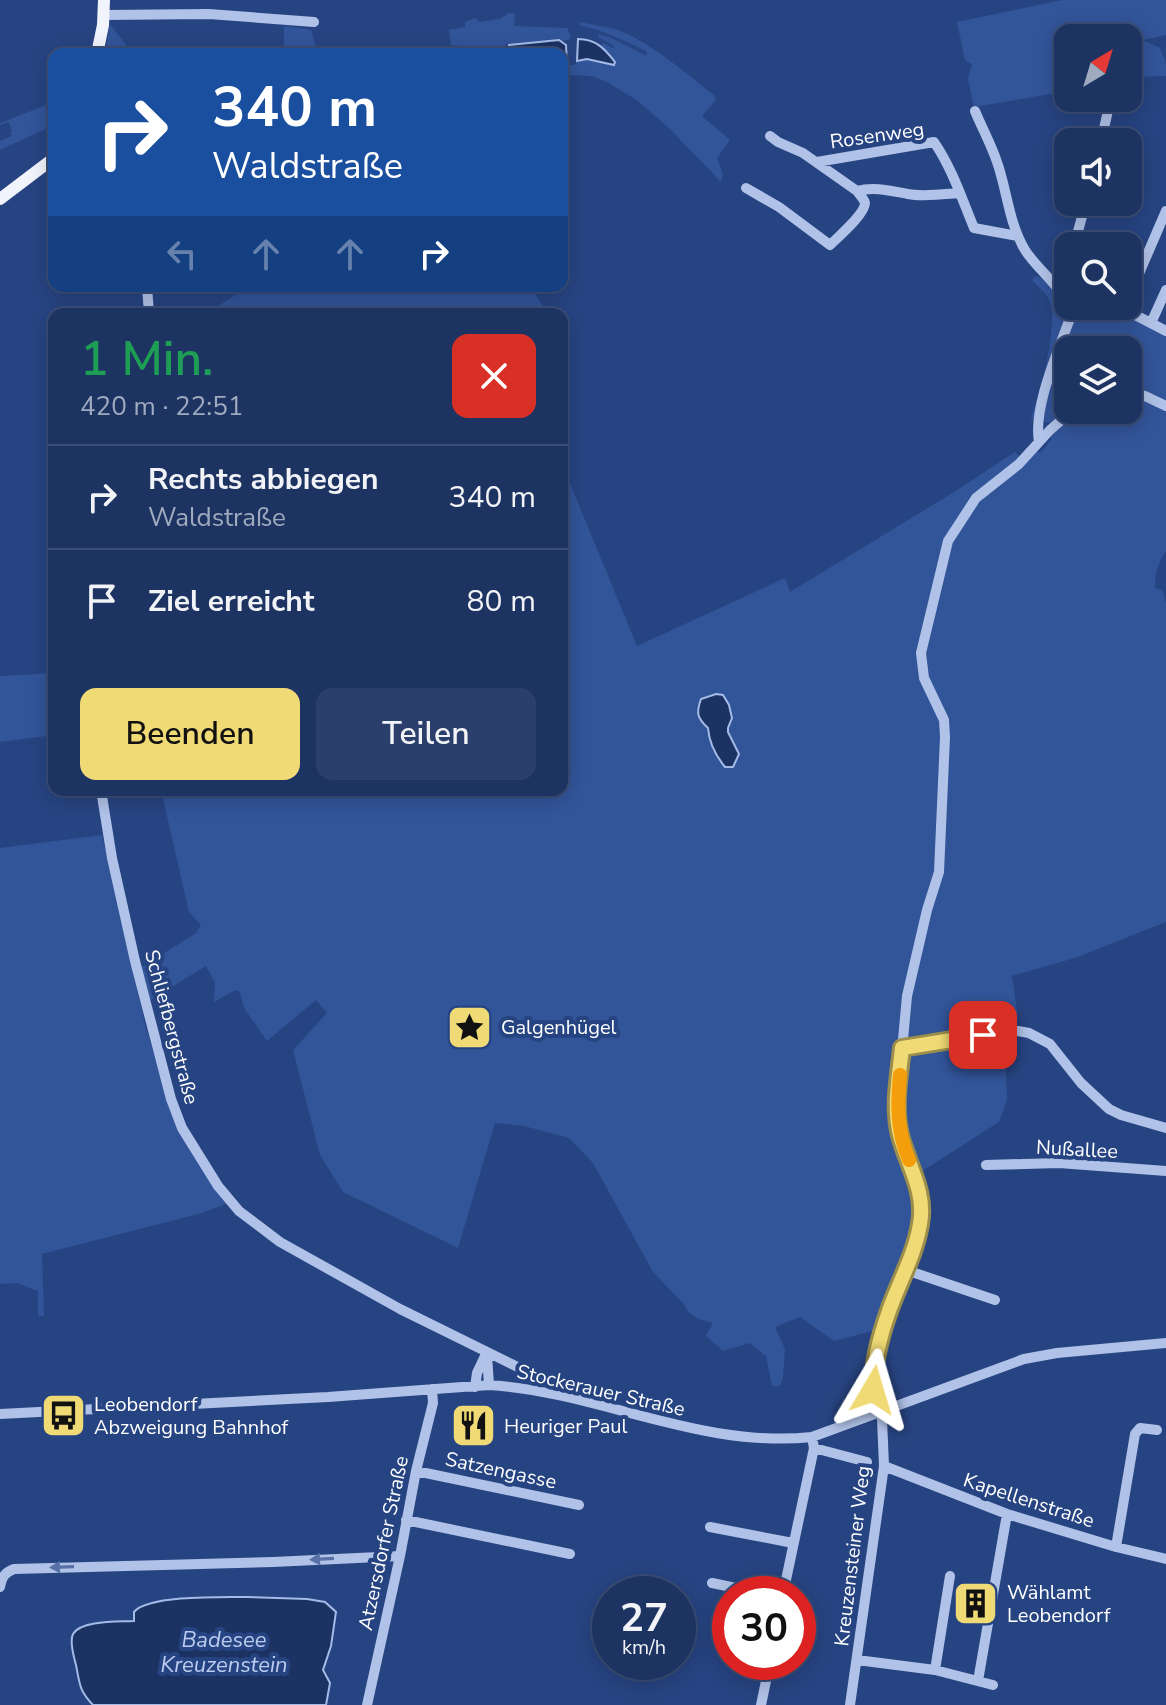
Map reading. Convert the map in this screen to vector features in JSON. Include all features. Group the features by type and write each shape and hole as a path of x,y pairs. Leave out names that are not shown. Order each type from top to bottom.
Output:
{"main road":[{"path":"98,48 104,0"},
{"path":"0,199 48,163"}],"street":[{"path":"104,15 209,14 314,22"},
{"path":"975,111 997,160 1018,236 1031,259 1054,278"},
{"path":"746,188 779,207 830,245 862,212 864,200 857,191 803,153 770,136"},
{"name":"Rosenweg","path":"817,162 934,142 974,228 1018,236"},
{"path":"857,191 960,193"},
{"path":"1142,262 1166,211"},
{"path":"1151,323 1166,290"},
{"path":"1142,317 1166,331"},
{"path":"1039,442 1037,432 1050,372 1069,320"},
{"path":"1142,395 1166,406"},
{"name":"Kreuzensteiner Weg","path":"850,1705 884,1466 882,1419 873,1390 876,1359 889,1312 912,1256 922,1207 920,1190 897,1119 907,996 939,872 944,720 924,678 921,653 948,541 976,498 1019,464 1058,424"},
{"name":"Schliefbergstraße","path":"102,796 135,961 171,1099 182,1128 218,1186 239,1211 280,1242 400,1309 552,1384"},
{"path":"902,1048 1004,1032 1029,1033 1050,1044 1081,1083 1109,1109 1166,1128"},
{"name":"Nußallee","path":"986,1165 1059,1163 1166,1171"},
{"path":"906,1270 995,1300"},
{"name":"Stockerauer Straße","path":"0,1416 489,1385 555,1394 687,1429 757,1439 813,1442 880,1412 1024,1359 1166,1343"},
{"path":"487,1352 489,1385"},
{"path":"475,1387 477,1373 487,1352"},
{"name":"Atzersdorfer Straße","path":"367,1705 433,1403 432,1389"},
{"path":"1116,1547 1135,1434 1140,1428 1157,1430"},
{"path":"787,1576 804,1502 813,1442 867,1462"},
{"name":"Kapellenstraße","path":"884,1466 1007,1514 1166,1559"},
{"name":"Satzengasse","path":"416,1471 579,1505"},
{"path":"978,1681 1007,1514"},
{"path":"406,1520 570,1554"},
{"path":"710,1527 793,1543"},
{"path":"0,1587 6,1572 14,1569 400,1556"},
{"path":"935,1670 950,1576"},
{"path":"857,1660 935,1670 993,1685"},
{"path":"761,1705 766,1680"}],"shaded area":[{"path":"1063,0 1166,0 1166,35 1143,40 1160,48 1166,63 1166,76 1142,77 1142,24 1054,24 1054,93 974,107 968,79 972,64 965,60 957,22"},
{"path":"509,13 515,14 514,26 567,28 571,36 569,40 509,43 501,48 451,45 449,30 465,27 465,22 475,18 480,22 500,19"},
{"path":"580,22 631,36 668,59 714,95 716,100 702,116 730,140 717,158 723,174 721,182 638,101 592,76 568,75 568,66 575,65 577,61 615,61 601,46 604,43 614,46 598,37 599,34 647,56 646,51 614,36 579,25"},
{"path":"110,24 128,48 106,48"},
{"path":"284,26 311,30 316,48 283,48"},
{"path":"48,104 48,128 0,150 0,141 12,136 12,131 9,122 0,123"},
{"path":"1036,276 1054,282 1054,320 1134,320 1166,336 1166,551 1158,568 1155,588 1162,590 1166,603 1166,922 1075,958 1012,976 1018,1018 1004,1032 1007,1100 999,1122 913,1177 917,1195 915,1223 876,1330 834,1341 800,1317 775,1327 785,1349 783,1378 780,1386 772,1386 766,1356 750,1343 723,1351 706,1336 713,1323 692,1315 653,1272 593,1163 569,1138 524,1126 495,1123 458,1248 343,1192 320,1155 293,1050 327,1013 316,1000 267,1041 244,1008 240,992 235,990 214,1002 215,982 206,966 147,1002 139,969 196,933 201,925 189,912 162,796 568,796 568,479 637,646 785,578 790,592 1015,452 1026,462 1035,452 1041,452 1051,440 1056,424 1142,424 1142,336 1054,336 1054,420 1050,423 1031,419 1050,341 1052,310 1049,299 1032,280"},
{"path":"240,292 534,292 544,308 215,308"},
{"path":"48,673 48,736 0,742 0,676"},
{"path":"102,835 145,1024 174,1120 189,1149 226,1204 42,1254 44,1316 38,1316 38,1291 17,1283 0,1284 0,848"}],"water":[{"path":"578,39 600,46 615,62 614,65 587,59 577,61"},
{"path":"559,40 566,48 509,48 509,45"},
{"path":"723,695 729,705 732,718 728,732 739,754 733,767 725,767 711,744 708,728 698,715 701,699"},
{"name":"Badesee Kreuzenstein","path":"247,1597 325,1602 336,1612 331,1646 323,1670 330,1683 326,1705 93,1705 85,1695 79,1682 72,1645 77,1629 101,1623 134,1621 134,1612 154,1602"}],"slow traffic":[{"path":"900,1075 897,1119 909,1160"}],"place":[{"name":"Galgenhügel","path":"470,1027"},
{"name":"Leobendorf Abzweigung Bahnhof","path":"63,1416"},
{"name":"Heuriger Paul","path":"473,1426"},
{"name":"Wählamt Leobendorf","path":"976,1604"}],"route":[{"path":"873,1390 876,1359 889,1312 912,1256 922,1207 920,1190 897,1119 902,1048 983,1035"}]}
